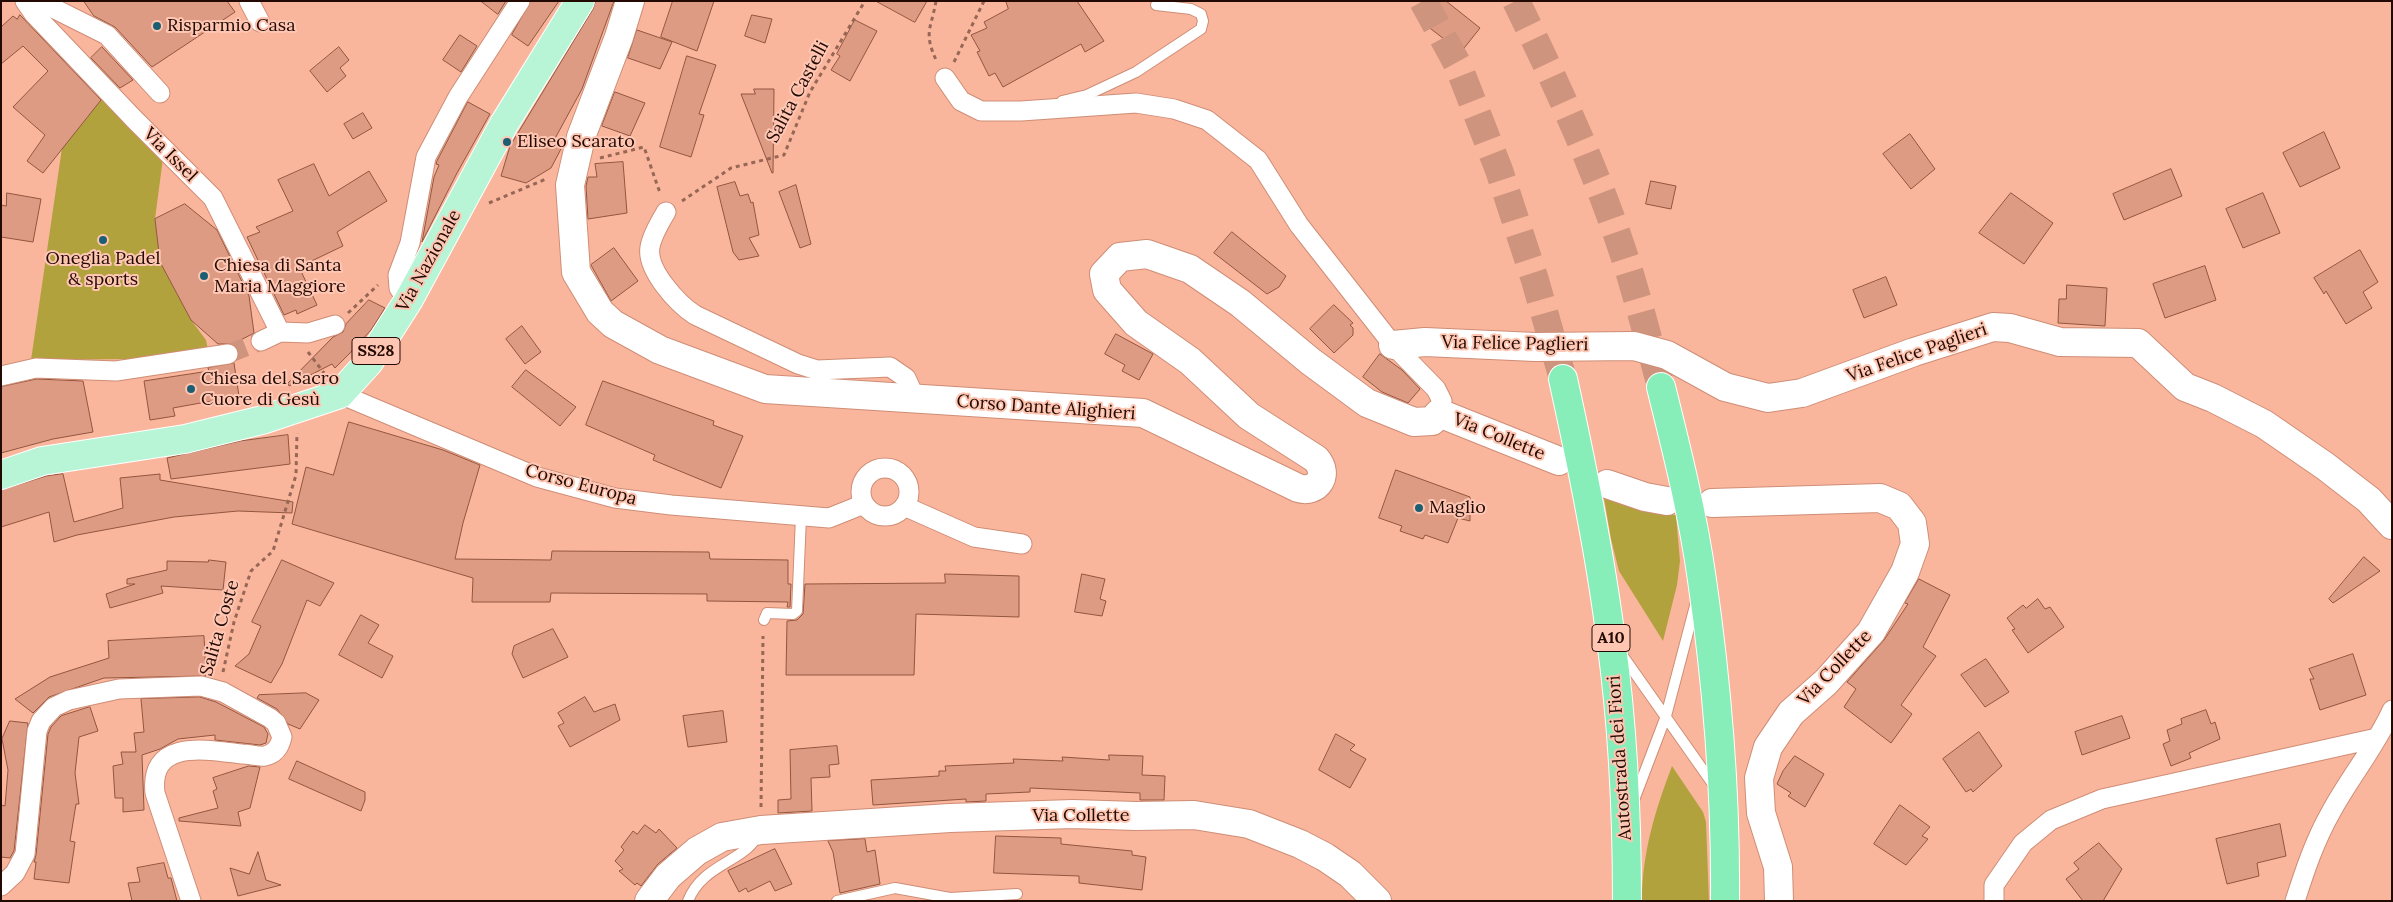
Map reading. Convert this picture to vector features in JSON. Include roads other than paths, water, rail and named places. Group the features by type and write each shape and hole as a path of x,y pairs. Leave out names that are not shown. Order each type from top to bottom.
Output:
{"highway":[{"name":"Autostrada dei Fiori","path":"1563,379 1594,529 1612,640 1621,728 1626,820 1626,901"},
{"path":"1661,387 1681,468 1702,579 1723,798 1725,901"}],"main road":[{"name":"Via Nazionale","path":"1,475 42,461 185,439 262,420 340,394 369,362 408,301 504,124 580,1"}],"street":[{"name":"Via Issel","path":"25,1 34,14 212,198 287,332"},
{"path":"45,1 49,6 107,35 160,93"},
{"path":"248,1 260,22"},
{"path":"408,301 399,288 398,275 412,236 426,157 458,97 520,1"},
{"name":"Corso Dante Alighieri","path":"630,1 620,37 581,137 570,185 576,272 600,312 612,324 660,350 765,389 1143,413 1298,488 1306,490 1314,488 1322,474 1320,463 1316,459 1249,416 1190,361 1136,323 1107,290 1104,274 1120,257 1147,254 1190,269 1233,298 1310,361 1367,403 1414,422 1432,421 1439,413"},
{"path":"945,78 961,101 981,111 1021,111 1136,103 1174,109 1207,120 1258,160 1300,225 1393,345 1436,389 1442,401 1439,413"},
{"path":"666,212 650,245 649,255 655,271 681,306 695,315 798,364 817,370 890,368 906,378 916,400"},
{"path":"261,340 287,332 308,333 335,325"},
{"name":"Via Felice Paglieri","path":"1393,345 1425,342 1535,347 1634,346 1667,355 1725,387 1768,398 1802,394 1914,352 1993,327 2010,328 2060,342 2138,343 2185,387 2213,398 2264,424 2325,466 2369,500 2392,525"},
{"path":"1,376 36,368 116,371 228,354"},
{"name":"Corso Europa","path":"340,394 537,477 615,498 671,505 829,518 864,504"},
{"name":"Via Collette","path":"1439,413 1559,461"},
{"path":"882,468 897,472 907,483 909,491 904,506 891,515 884,516 876,514 864,504 861,489 868,475 882,468"},
{"path":"1607,484 1645,497 1667,501"},
{"name":"Via Collette","path":"1712,503 1880,498 1899,506 1912,523 1914,533 1915,544 1905,572 1870,632 1826,682 1791,713 1768,747 1758,778 1761,813 1778,867 1779,901"},
{"path":"904,506 974,537 1022,544"},
{"path":"1,886 16,873 25,854 38,731 41,721 54,707 69,700 119,689 201,686 216,689 276,723 282,737 276,750 265,756 189,750 172,754 160,766 156,774 155,793 191,901"},
{"path":"2295,901 2309,859 2331,812 2392,710"},
{"path":"1994,901 1994,886 2023,843 2051,820 2102,799 2377,738"},
{"name":"Via Collette","path":"649,901 668,876 697,851 722,837 761,830 950,818 1073,814 1194,815 1249,824 1300,844 1350,874 1377,901"}],"lane":[{"path":"1021,111 1087,95 1136,72 1201,29 1203,21 1201,14 1191,9 1156,5"},
{"path":"764,620 767,613 793,614 797,611 801,516"},
{"path":"1626,820 1666,716 1702,579"},
{"path":"1612,640 1723,798"},
{"path":"688,901 698,885 714,868 754,842 761,830"},
{"path":"837,901 895,888 950,898 1017,894"}],"tunnel":[{"path":"1423,1 1458,65 1499,170 1535,280 1563,379"},
{"path":"1516,1 1563,101 1606,204 1630,274 1661,387"},
{"path":"228,354 261,341"}],"place":[{"name":"Risparmio Casa","path":"157,26"},
{"name":"Eliseo Scarato","path":"507,142"},
{"name":"Oneglia Padel & sports","path":"103,240"},
{"name":"Chiesa di Santa Maria Maggiore","path":"204,276"},
{"name":"Chiesa del Sacro Cuore di Gesù","path":"191,389"},
{"name":"Maglio","path":"1419,508"}]}
